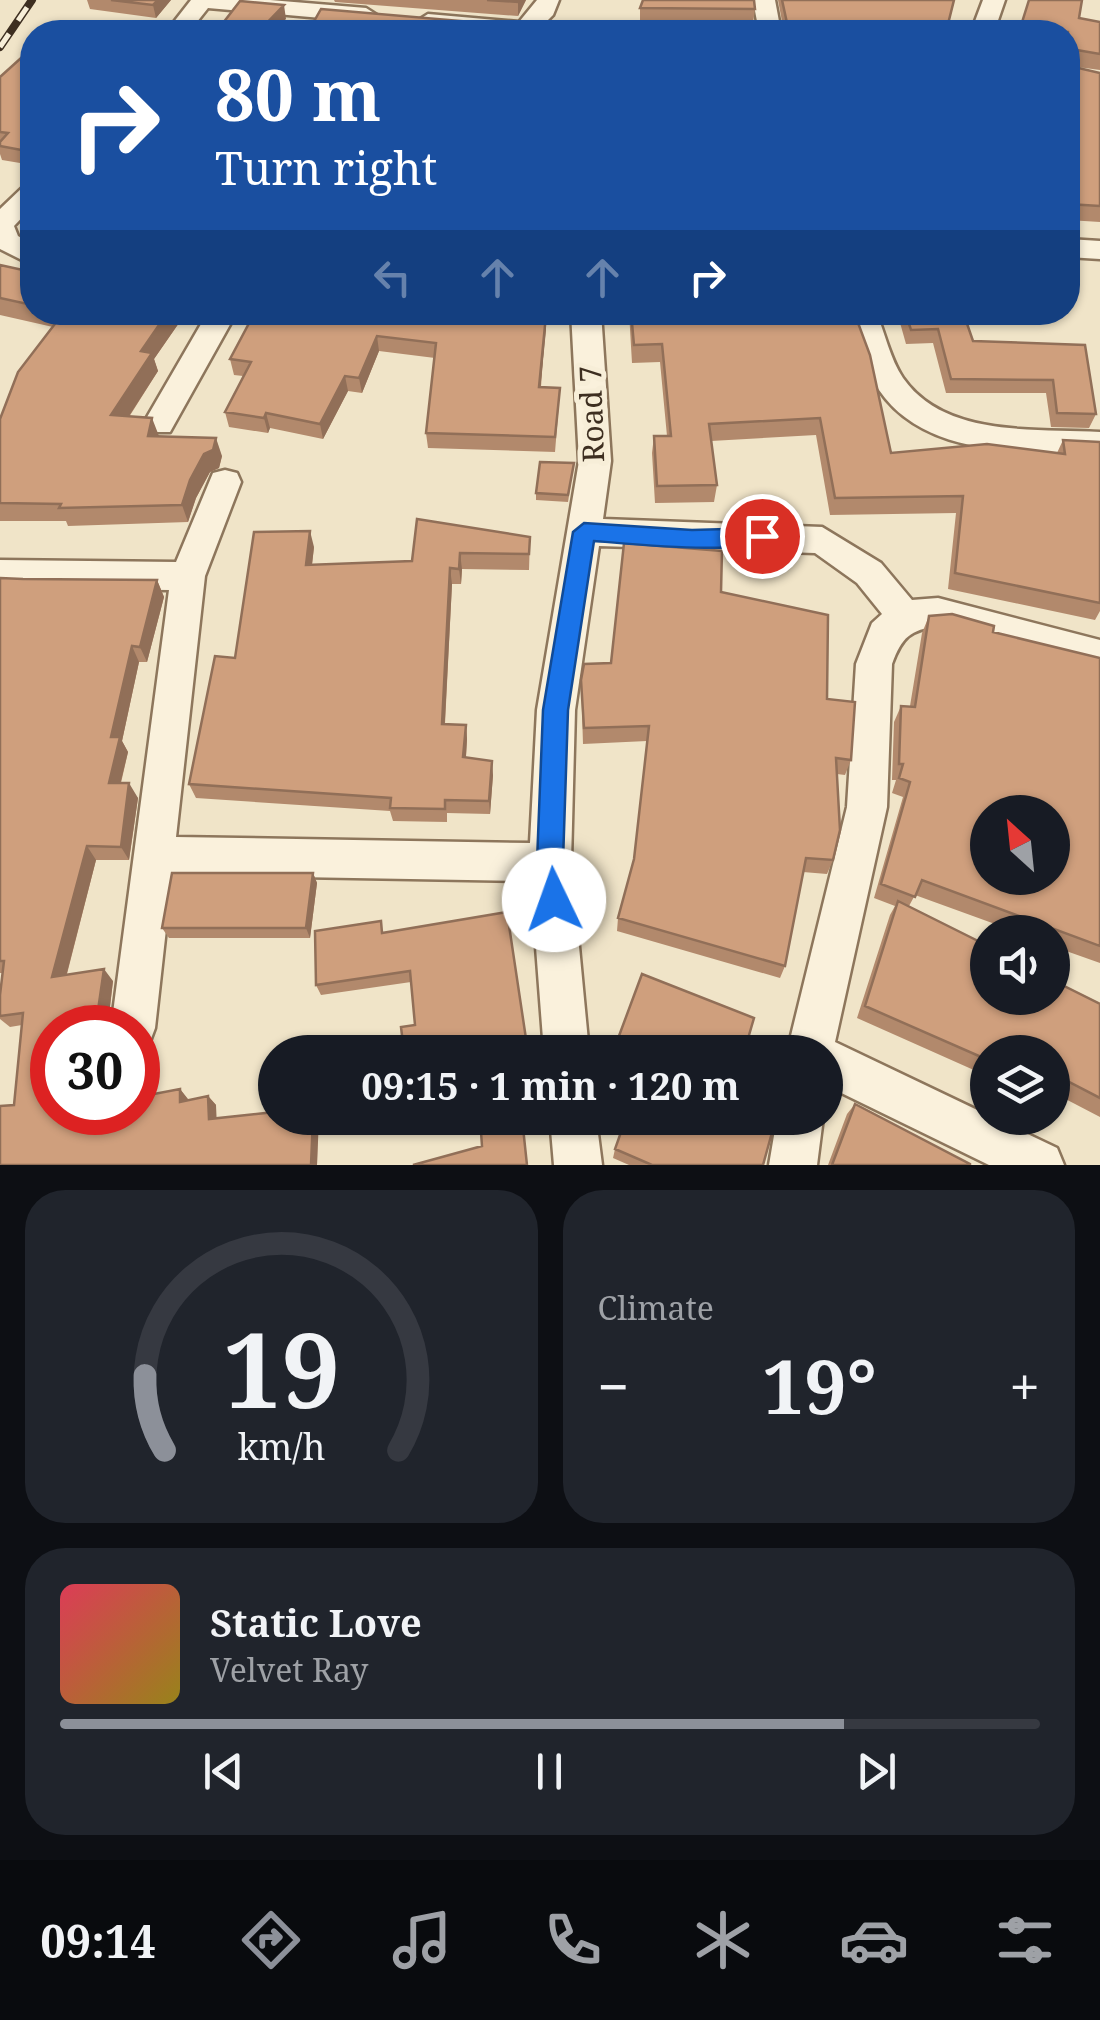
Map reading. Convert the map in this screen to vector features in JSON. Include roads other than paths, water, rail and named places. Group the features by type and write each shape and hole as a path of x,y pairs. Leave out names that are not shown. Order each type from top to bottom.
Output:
{"street":[{"path":"187,20 203,0 418,20"},
{"path":"20,204 0,224 6,241 20,249"},
{"path":"159,424 215,325"},
{"name":"Road 7","path":"566,1035 550,862 556,710 596,461 587,325"},
{"path":"866,325 892,386 924,416 964,431 1100,444"},
{"path":"136,1005 188,576 225,482"},
{"path":"584,532 822,540 869,573 904,616"},
{"path":"0,574 188,576"},
{"path":"814,1035 868,808 874,664 885,634 904,616 938,612 1100,655"},
{"path":"152,856 550,862"},
{"path":"843,1069 1040,1165"},
{"path":"575,1135 578,1165"},
{"path":"793,1165 797,1135"}],"railway":[{"path":"0,47 32,0"}]}
